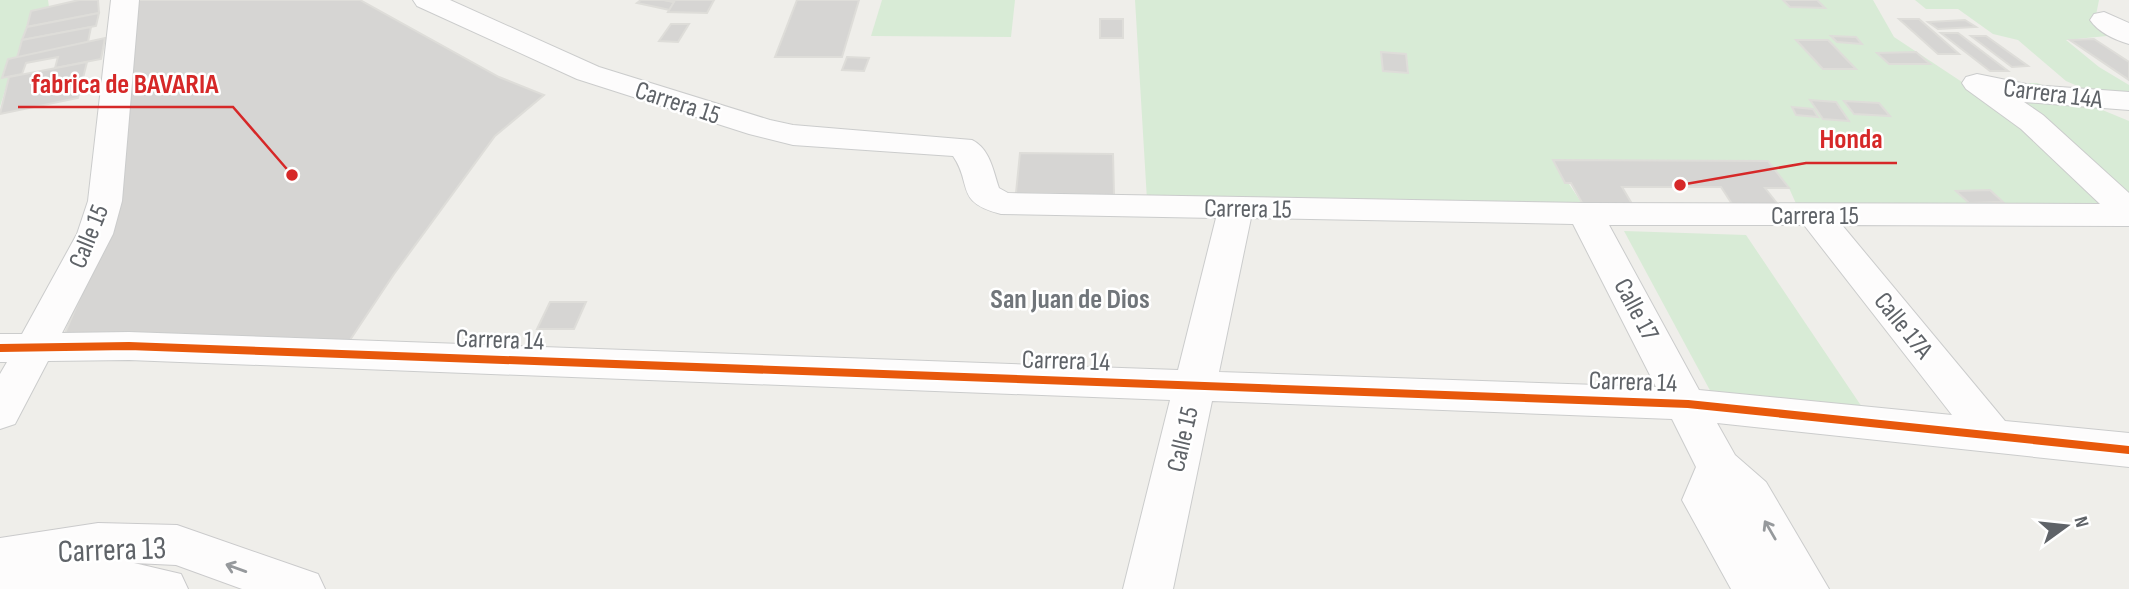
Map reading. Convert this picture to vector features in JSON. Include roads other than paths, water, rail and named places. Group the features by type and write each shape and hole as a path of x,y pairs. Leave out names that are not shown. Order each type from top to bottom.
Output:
{"street":[{"name":"Calle 15","path":"0,414 17,347 95,234 105,201 125,0"},
{"name":"Carrera 15","path":"427,0 588,73 760,127 793,135 960,147 970,152 984,194 1001,203 1585,214 2129,214"},
{"path":"2105,20 2129,35"},
{"name":"Carrera 14A","path":"2129,101 2031,94 1977,83 2032,122 2129,214"},
{"name":"Calle 15","path":"1148,589 1236,208"},
{"name":"Calle 17","path":"1585,214 1719,467"},
{"name":"Calle 17A","path":"1815,215 1993,436"},
{"name":"Carrera 14","path":"17,347 129,346 1688,404 2129,450"},
{"path":"1756,589 1705,500 1719,467 1750,495 1804,589"},
{"name":"Carrera 13","path":"0,558 98,542 177,545 300,589"},
{"name":"Carrera 13","path":"4,589 107,580 163,589"}],"place":[{"name":"fabrica de BAVARIA","path":"292,175"},
{"name":"Honda","path":"1680,185"}],"district":[{"name":"San Juan de Dios","path":"1070,298"}]}
